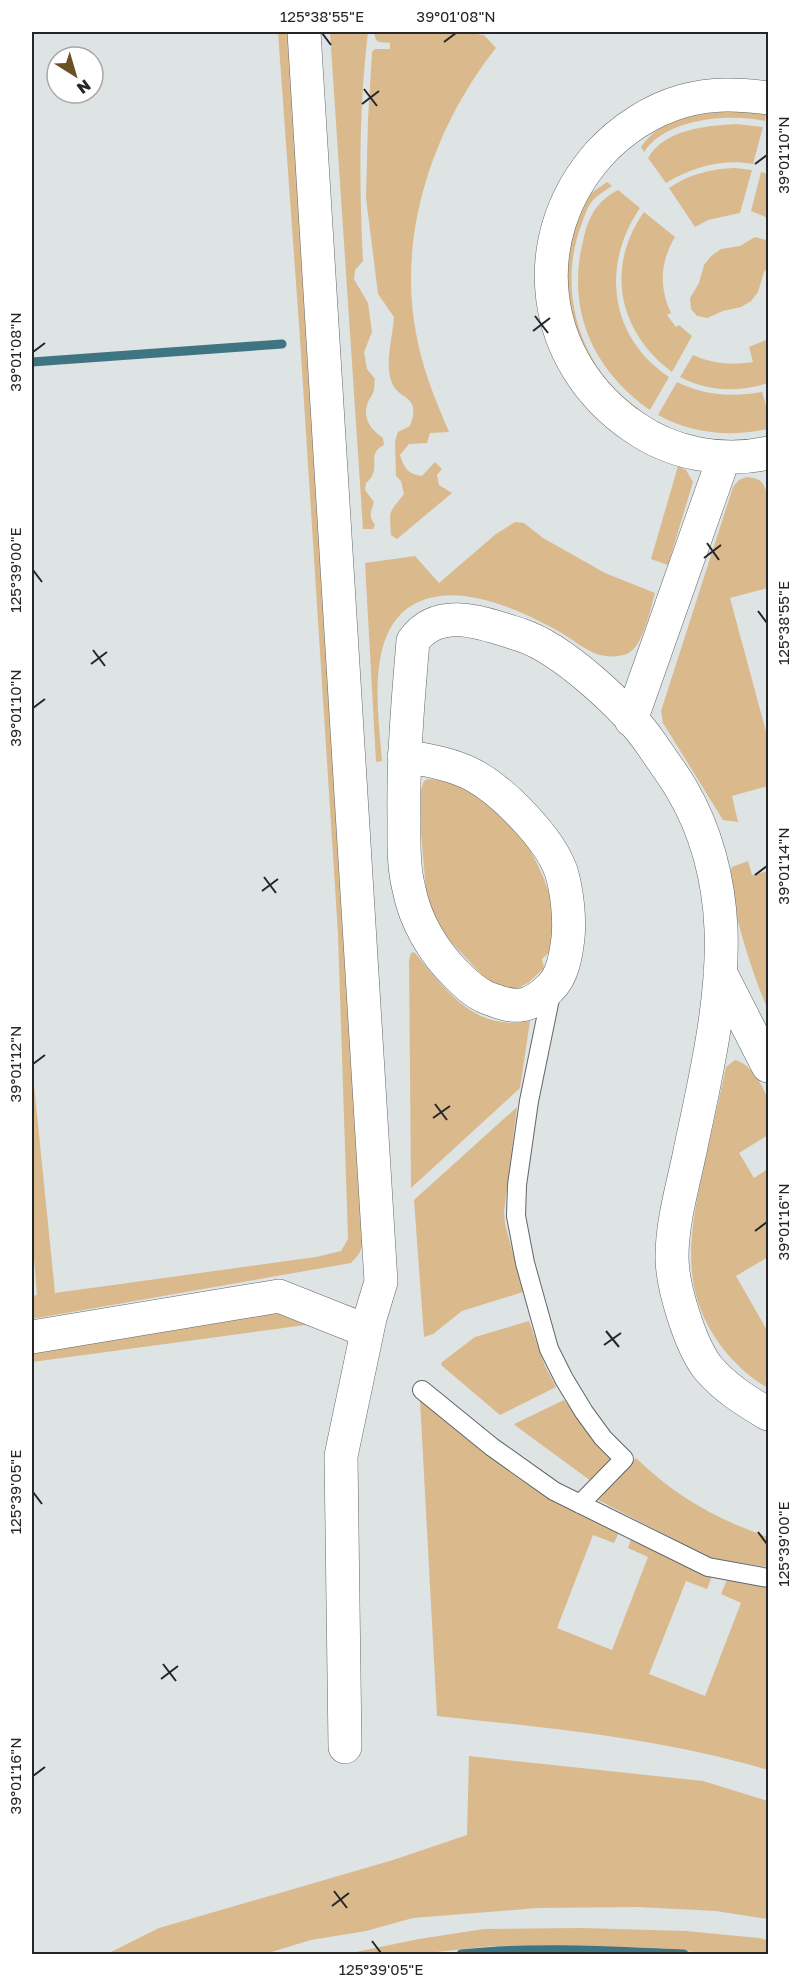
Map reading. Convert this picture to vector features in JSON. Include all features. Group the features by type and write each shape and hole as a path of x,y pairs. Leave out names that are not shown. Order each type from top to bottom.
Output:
{"street":[{"path":"304,32 381,1282 341,1456 345,1748"},
{"path":"768,98 741,94 711,95 682,101 654,112 628,128 608,145 585,170 558,224 553,253 552,293 563,341 576,369 593,393 614,414 642,433 666,445 695,453 724,457 768,453"},
{"path":"631,720 724,457"},
{"path":"404,756 437,761 473,775 510,801 542,838 561,870 569,921 565,960 552,987 534,1001 518,1007 505,1005 476,993 448,967 422,929 408,890 404,844 404,756 413,641 420,631 442,619 479,622 534,640 578,670 644,733 682,789 699,826 716,878 721,929 720,972 708,1064 676,1221 672,1259 688,1331 707,1367 735,1395 768,1414"},
{"path":"720,972 768,1066"},
{"path":"32,1337 279,1296 368,1331"}],"lane":[{"path":"552,987 529,1101 517,1185 516,1216 525,1263 549,1348 584,1412 603,1438 624,1459 580,1504"},
{"path":"422,1390 492,1447 554,1491 708,1567 768,1578"}],"shaded area":[{"path":"278,32 291,32 365,1239 359,1254 351,1263 32,1319 32,1296 37,1295 32,1234 32,1065 55,1293 316,1257 341,1251 348,1239 338,934"},
{"path":"330,32 368,32 361,146 363,261 355,270 354,279 368,303 372,332 364,352 367,369 375,379 374,391 368,401 366,413 368,423 383,438 384,445 375,453 374,472 366,483 365,490 374,502 371,514 375,525 373,529 363,529"},
{"path":"374,32 478,32 476,34 484,35 496,48 455,111 438,146 417,219 412,257 411,295 416,333 430,383 449,432 430,433 427,443 409,444 400,455 407,470 422,476 435,462 442,469 437,475 439,485 452,493 397,539 391,535 390,515 404,494 401,481 396,476 395,441 398,432 410,426 413,408 408,399 395,389 390,376 389,359 394,317 378,294 366,198 372,52 375,49 390,49 390,43 376,40"},
{"path":"736,111 766,114 765,121 717,118 699,121 667,132 644,152 641,147 660,129 684,118"},
{"path":"736,124 763,127 753,164 730,162 708,165 686,172 666,183 648,158 655,148 675,135 699,128"},
{"path":"735,168 752,170 740,213 708,220 695,227 669,188 700,173"},
{"path":"761,172 768,174 768,218 751,211"},
{"path":"607,182 612,186 598,195 590,204 577,239 572,273 574,308 584,341 596,365 615,389 647,415 643,421 585,360 565,297 571,232 587,196"},
{"path":"618,190 640,208 628,230 620,253 616,276 617,299 623,321 634,342 649,361 669,377 650,410 630,394 599,357 582,314 578,291 579,266 587,225 594,211 604,199"},
{"path":"644,212 675,237 664,265 664,294 671,313 667,315 676,327 679,325 692,336 672,372 639,338 629,318 623,298 621,276 624,255 632,233"},
{"path":"755,237 766,240 768,243 768,266 758,292 751,301 741,307 707,318 697,316 691,309 690,298 699,283 704,265 721,249 740,246"},
{"path":"768,339 768,383 746,388 724,389 702,386 680,377 693,355 722,363 753,362 749,347"},
{"path":"677,382 708,393 740,395 762,392 768,412 768,429 740,433 712,432 685,426 658,415"},
{"path":"678,466 686,470 693,482 668,565 651,559"},
{"path":"746,477 756,479 763,484 769,504 768,588 730,598 768,739 768,786 732,796 738,822 723,820 663,723 661,711 733,487 739,480"},
{"path":"515,522 524,523 543,538 605,573 655,593 642,636 633,650 627,654 600,655 545,624 495,603 459,595 426,599 406,610 392,625 383,645 378,692 382,761 376,762 365,563 415,556 439,583 496,534"},
{"path":"428,779 448,783 472,792 498,809 525,843 546,885 556,927 554,945 542,959 544,968 528,983 516,989 504,989 489,982 448,939 435,918 426,891 418,798 424,781"},
{"path":"748,861 752,875 768,871 768,1010 749,960 732,895 732,867"},
{"path":"414,952 450,993 477,1014 510,1023 530,1021 520,1088 411,1188 409,960 411,953"},
{"path":"735,1060 751,1070 760,1082 768,1101 770,1118 768,1135 739,1153 754,1178 768,1169 768,1257 736,1276 768,1332 768,1388 743,1370 721,1346 707,1324 698,1303 693,1281 692,1236 699,1190 726,1067"},
{"path":"517,1107 504,1212 523,1292 462,1311 433,1334 424,1337 414,1200"},
{"path":"345,1304 357,1308 364,1317 32,1362 32,1348"},
{"path":"529,1321 545,1366 556,1387 500,1415 441,1365 475,1337"},
{"path":"420,1400 456,1429 619,1532 614,1543 593,1535 557,1628 612,1650 648,1557 628,1548 632,1537 713,1574 707,1589 686,1581 649,1674 705,1696 741,1603 721,1594 728,1577 768,1583 768,1770 645,1742 437,1716"},
{"path":"564,1400 611,1459 591,1481 514,1424"},
{"path":"636,1458 666,1484 698,1505 732,1523 768,1537 768,1567 710,1558 598,1500"},
{"path":"469,1756 703,1781 768,1801 768,1919 716,1911 637,1907 538,1908 413,1918 366,1931 311,1940 265,1954 107,1954 159,1928 393,1860 467,1835"},
{"path":"582,1928 686,1931 759,1938 768,1940 768,1954 494,1946 417,1954 346,1954 484,1929"}],"waterway":[{"path":"32,362 282,344"},
{"path":"461,1954 544,1950 684,1954"}]}
